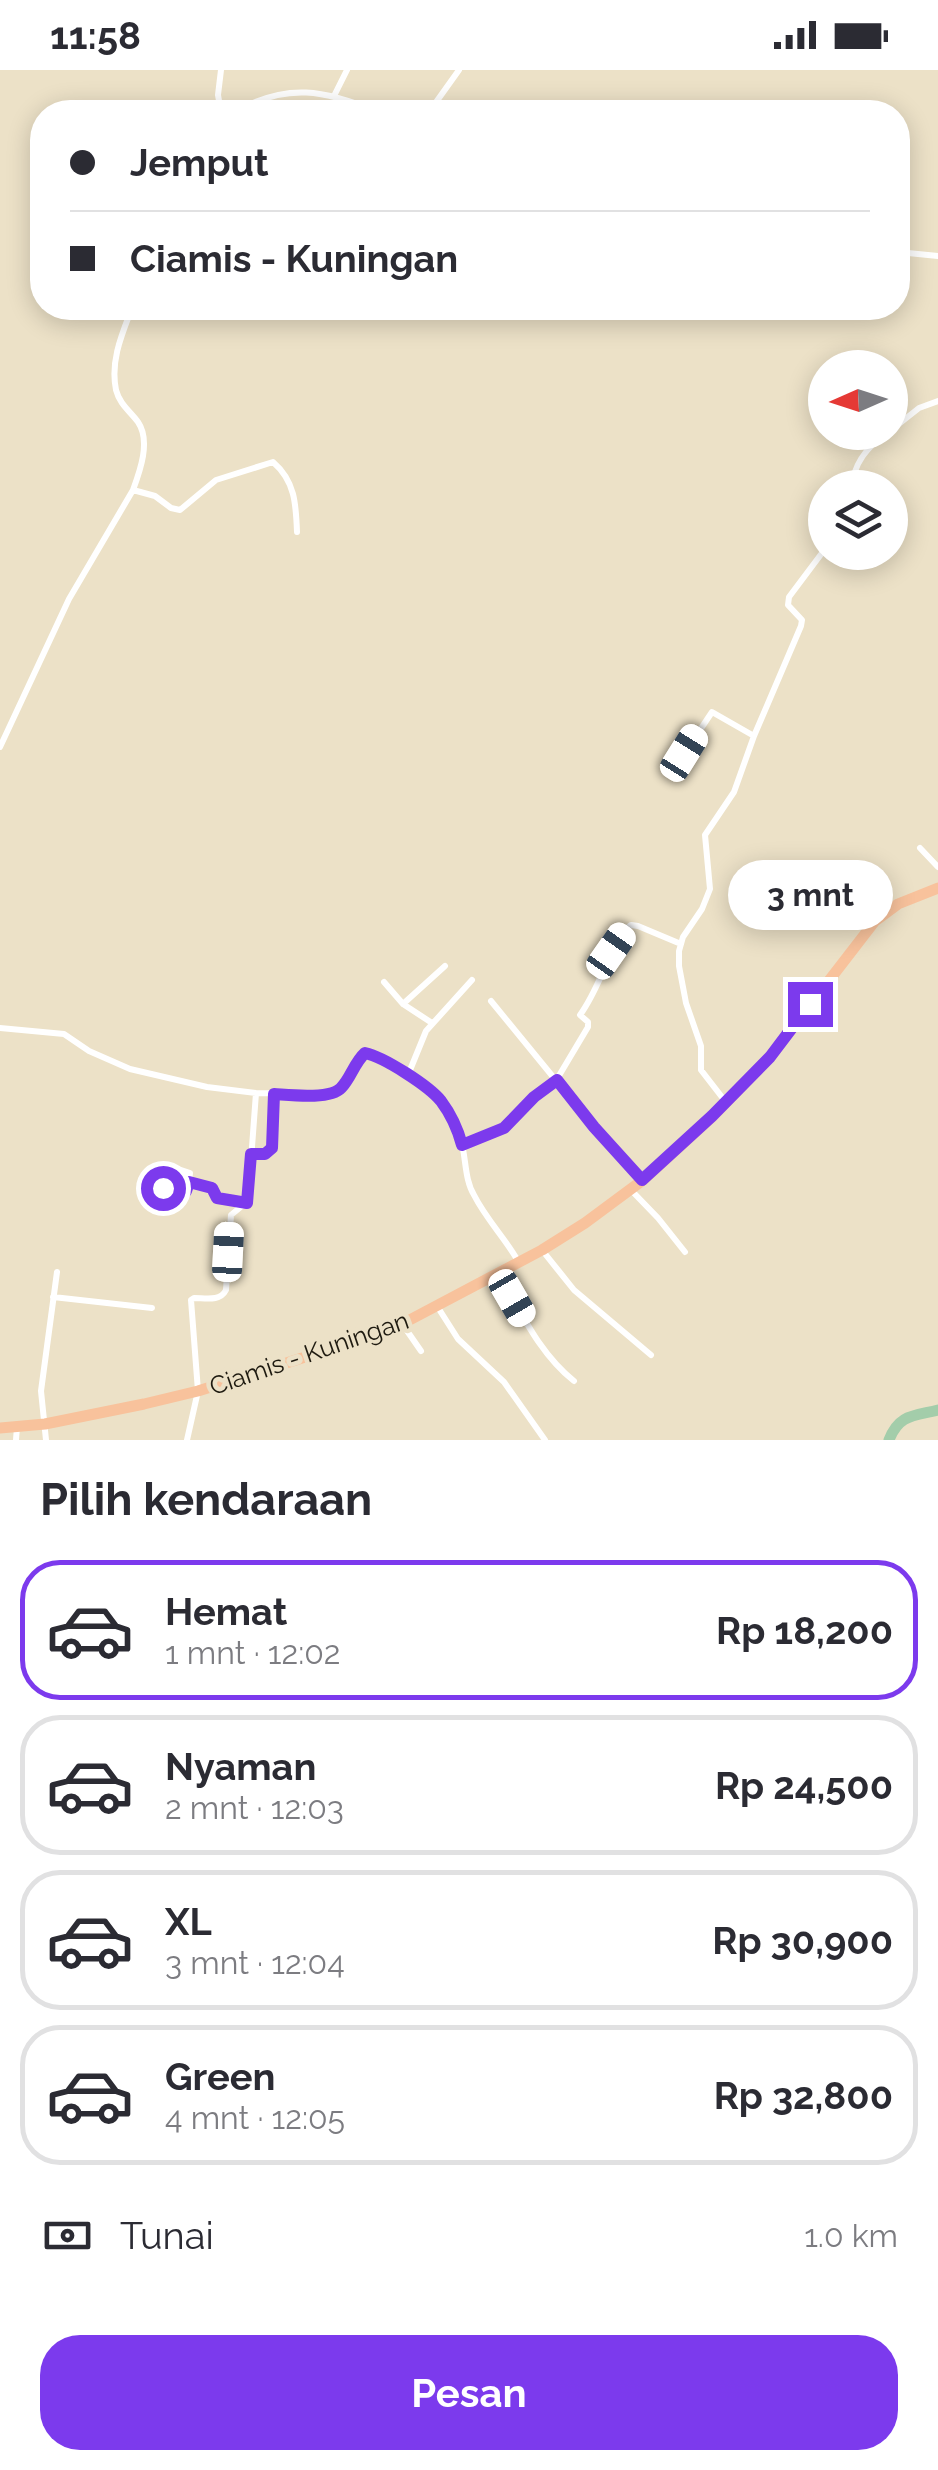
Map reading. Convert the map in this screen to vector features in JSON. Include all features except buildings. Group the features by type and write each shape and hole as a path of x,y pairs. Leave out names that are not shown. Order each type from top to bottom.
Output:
{"highway":[{"name":"Ciamis - Kuningan","path":"0,1428 16,1434 198,1391 402,1324 542,1250 642,1180 726,1102 770,1057 876,921 898,904 938,888"}],"street":[{"path":"219,100 221,70"},
{"path":"334,96 348,70"},
{"path":"441,100 459,70"},
{"path":"258,100 278,94 334,96 345,100"},
{"path":"910,253 938,256"},
{"path":"0,747 68,599 133,490 144,438 137,421 119,398 114,368 128,320"},
{"path":"908,417 938,401"},
{"path":"855,470 870,450"},
{"path":"133,490 155,496 180,510 216,480 273,462 292,485 297,532"},
{"path":"726,1102 701,1070 701,1046 679,966 681,944 710,889 705,835 734,792 801,626 802,620 788,605 789,597 809,570"},
{"path":"678,762 710,713 754,736"},
{"path":"920,848 938,867"},
{"path":"462,1145 504,1128 557,1080 588,1027 580,1016 593,998 611,951 627,928 638,926 681,944"},
{"path":"403,1004 444,966"},
{"path":"408,1075 426,1031 472,980"},
{"path":"384,982 403,1004 432,1024"},
{"path":"492,1001 642,1180"},
{"path":"0,1028 64,1034 130,1069 207,1087 256,1093 334,1094 365,1053 374,1055 440,1100 462,1145 469,1185 519,1262"},
{"path":"247,1203 256,1093"},
{"path":"251,1154 265,1154 272,1148 274,1094"},
{"path":"169,1166 188,1172 189,1182 182,1192 163,1188 162,1182 169,1166"},
{"path":"189,1182 212,1188 219,1199 247,1203"},
{"path":"630,1189 684,1252"},
{"path":"187,1440 198,1391 191,1300 218,1298 225,1293 231,1214 247,1203"},
{"path":"542,1250 584,1301 651,1354"},
{"path":"46,1440 40,1392 57,1272"},
{"path":"498,1272 542,1348 557,1368 574,1381"},
{"path":"53,1297 152,1308"},
{"path":"436,1305 461,1342 504,1382 545,1440"},
{"path":"402,1324 422,1351"}],"waterway":[{"path":"889,1440 903,1421 938,1410"}],"route":[{"path":"163,1188 182,1192 189,1182 212,1188 219,1199 247,1203 251,1154 265,1154 274,1141 274,1094 334,1094 365,1053 408,1075 440,1100 462,1145 504,1128 557,1080 642,1180 770,1057 810,1004"}]}
